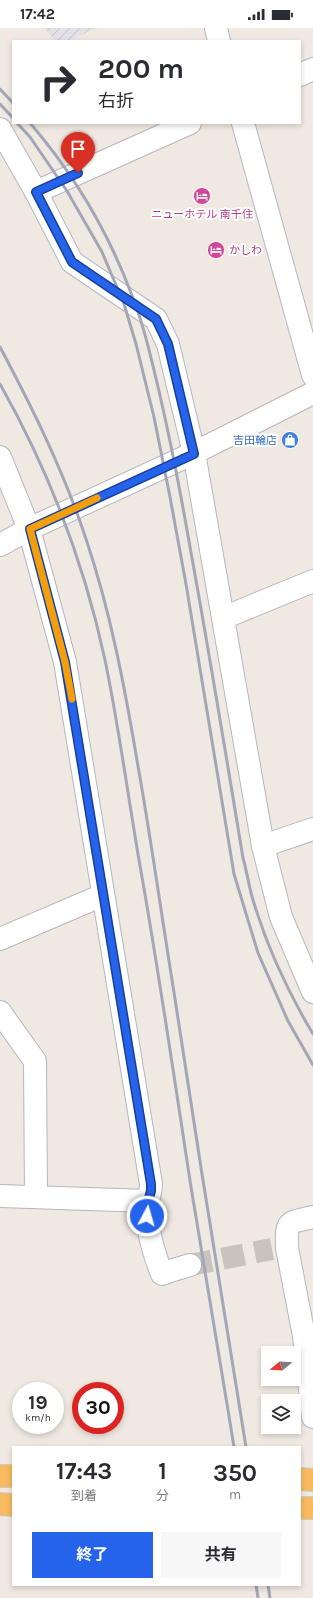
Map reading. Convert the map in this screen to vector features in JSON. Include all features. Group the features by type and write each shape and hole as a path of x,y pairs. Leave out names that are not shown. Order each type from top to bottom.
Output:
{"highway":[{"path":"0,1476 12,1476"},
{"path":"301,1479 313,1480"},
{"path":"0,1504 12,1505"},
{"path":"301,1508 313,1508"}],"street":[{"path":"216,28 219,40"},
{"path":"301,75 313,69"},
{"path":"36,192 188,124"},
{"path":"243,124 313,375"},
{"path":"0,129 36,192 72,262 156,319 168,344 194,454 263,846 281,917 313,992"},
{"path":"0,545 30,529 194,454 313,393"},
{"path":"0,457 30,529 65,662 151,1184 147,1216 152,1247 162,1274 176,1268 190,1265"},
{"path":"223,618 313,581"},
{"path":"263,846 313,828"},
{"path":"0,939 103,895"},
{"path":"0,1012 35,1061 36,1197"},
{"path":"0,1196 148,1201"},
{"path":"313,1217 299,1219 289,1225 279,1249 304,1336 313,1417"}],"shaded area":[{"path":"45,28 97,28 70,40 54,40"}],"tunnel":[{"path":"190,1265 272,1249"}],"railway":[{"path":"0,89 12,102"},
{"path":"0,104 12,117"},
{"path":"18,124 30,137 67,191 102,252 124,304 136,344 154,417 170,497 186,584 234,874 258,953 288,1021 313,1065"},
{"path":"31,124 61,162 88,204 112,248 140,317 168,430 211,664 243,858 250,890 265,935 279,969 313,1034"},
{"path":"0,347 47,441 68,489 95,567 110,623 128,708 147,821 246,1446"},
{"path":"0,384 34,450 63,518 87,588 105,660 155,954 191,1187 234,1446"},
{"path":"256,1586 258,1598"},
{"path":"268,1586 270,1598"}],"slow traffic":[{"path":"72,699 65,662 30,529 97,498"}],"place":[{"name":"ニューホテル 南千住","path":"202,196"},
{"name":"かしわ","path":"216,250"},
{"name":"吉田輪店","path":"290,440"}],"route":[{"path":"78,173 36,192 72,262 156,319 168,344 194,454 30,529 65,662 84,773 151,1184 147,1216"}]}
